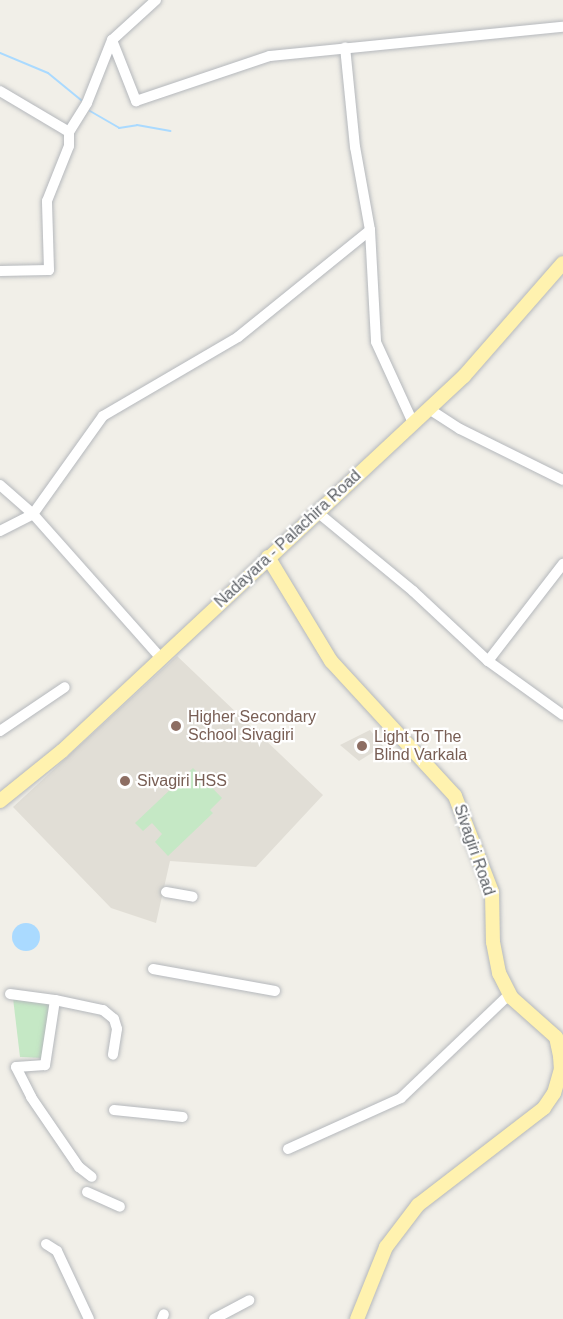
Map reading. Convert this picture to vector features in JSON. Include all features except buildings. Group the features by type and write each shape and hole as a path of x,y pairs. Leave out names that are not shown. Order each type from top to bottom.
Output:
{"main road":[{"name":"Nadayara - Palachira Road","path":"0,801 63,751 316,511 429,409 507,331 563,263"},
{"name":"Sivagiri Road","path":"268,557 331,661 455,796 492,892 493,942 499,973 510,994 556,1037 562,1069 544,1108 418,1205 386,1247 357,1319"}],"street":[{"path":"0,271 49,270 47,201 69,146 69,132 87,103 112,40 156,0"},
{"path":"112,40 136,101 270,56 345,46 563,27"},
{"path":"345,46 355,147 370,230 376,342 413,423"},
{"path":"0,91 69,132"},
{"path":"0,531 33,514 103,416 238,337 370,230"},
{"path":"429,409 459,429 563,480"},
{"path":"0,485 33,514 161,658"},
{"path":"316,511 413,591 488,661 563,715"},
{"path":"488,661 563,564"},
{"path":"0,731 65,687"},
{"path":"166,892 193,897"},
{"path":"153,969 275,991"},
{"path":"10,994 103,1010 114,1019 117,1029 113,1055"},
{"path":"288,1149 401,1098 510,994"},
{"path":"55,1000 45,1065 16,1067 31,1097 79,1167 93,1177"},
{"path":"114,1110 183,1117"},
{"path":"87,1192 120,1207"},
{"path":"46,1244 57,1251 89,1319"},
{"path":"214,1319 249,1300"}],"shaded area":[{"name":"Higher Secondary School Sivagiri","path":"177,656 323,795 256,867 170,861 156,923 111,908 13,807"},
{"name":"Light To The Blind Varkala","path":"370,730 383,746 359,761 340,745"}],"green space":[{"path":"193,768 222,798 210,810 213,813 168,856 155,842 162,834 152,823 143,831 135,823"},
{"path":"13,998 50,1004 43,1058 20,1057"}],"water":[{"path":"26,923 36,927 40,937 36,947 26,951 16,947 12,937 16,927"}],"waterway":[{"path":"0,53 48,73 81,100"},
{"path":"90,111 119,128 137,125 170,131"}],"place":[{"name":"Higher Secondary School Sivagiri","path":"176,726"},
{"name":"Light To The Blind Varkala","path":"362,746"},
{"name":"Sivagiri HSS","path":"125,781"}]}
